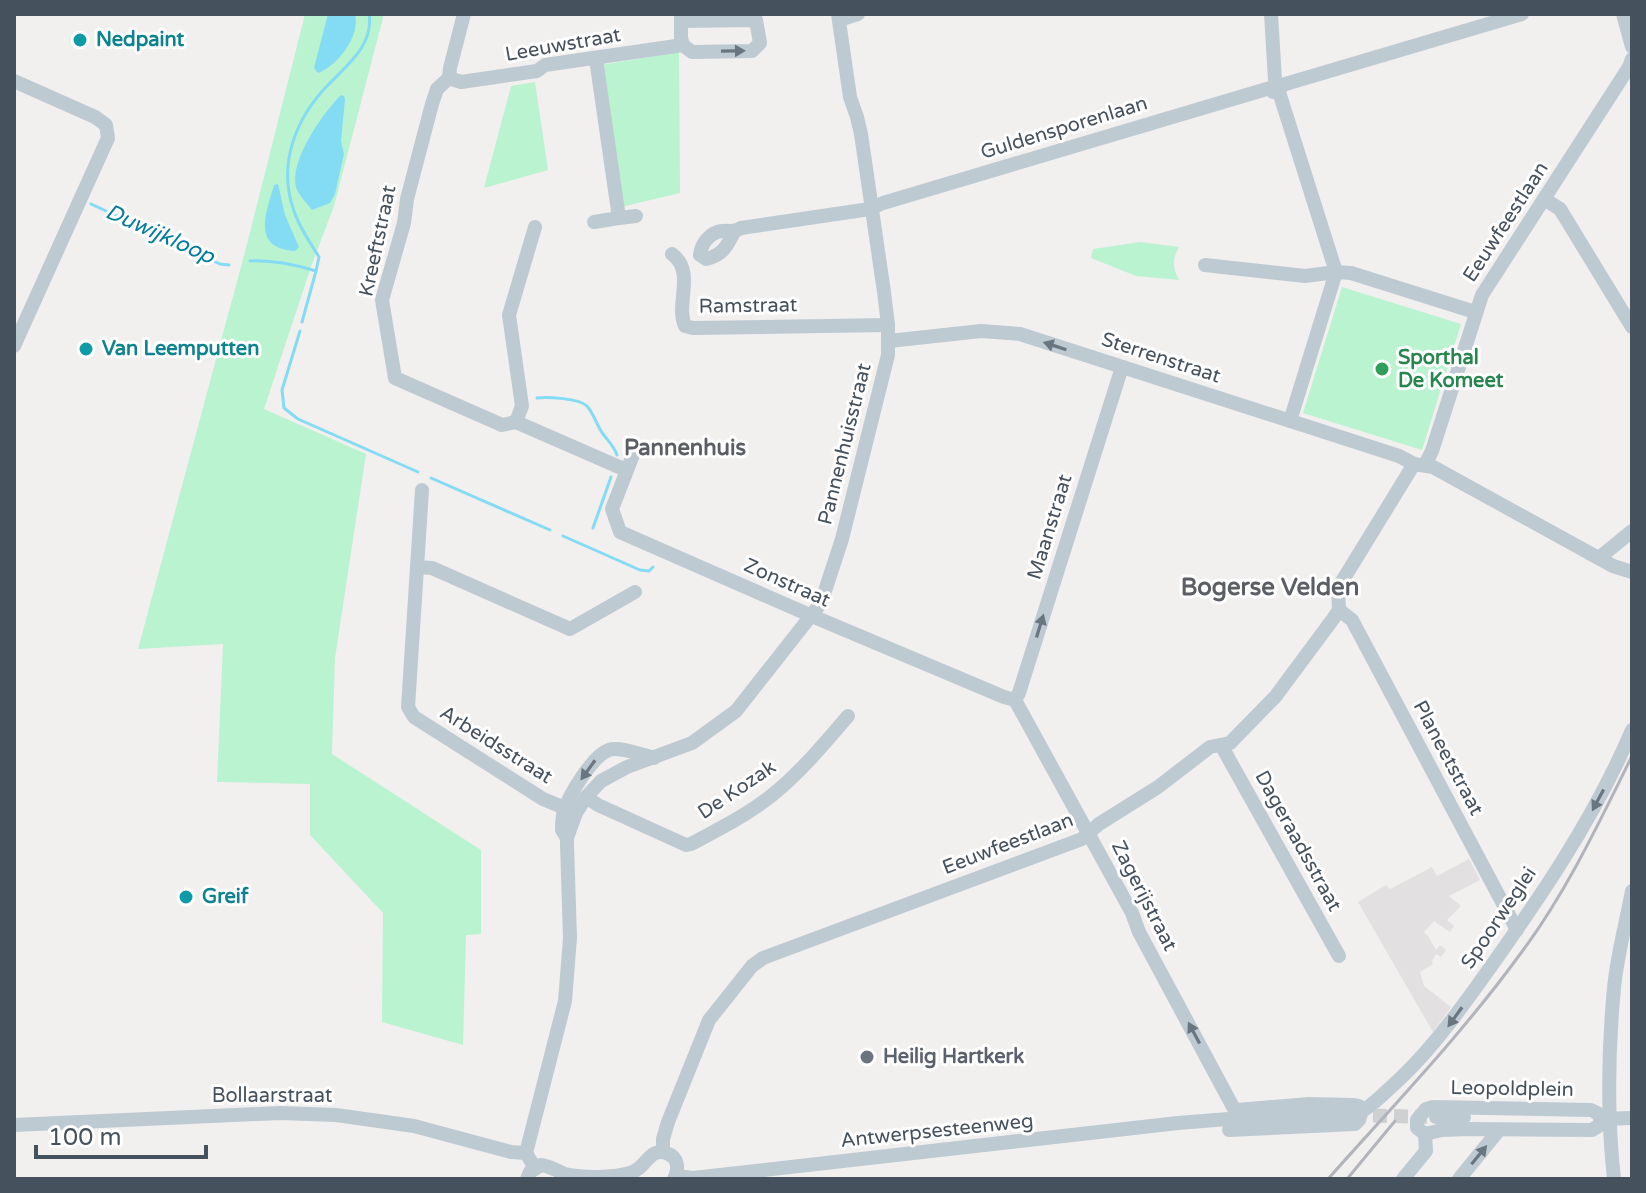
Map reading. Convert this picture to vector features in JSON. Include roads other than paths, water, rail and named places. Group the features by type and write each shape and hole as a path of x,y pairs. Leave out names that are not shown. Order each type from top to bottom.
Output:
{"street":[{"name":"Kreeftstraat","path":"464,14 449,78 437,89 382,300 395,378 502,425 516,422 626,470"},
{"path":"838,17 858,14"},
{"path":"1271,14 1276,86 1336,272 1290,421"},
{"name":"Guldensporenlaan","path":"734,232 741,228 870,209 1522,14"},
{"path":"1623,14 1631,40"},
{"name":"Pannenhuisstraat","path":"526,1153 565,1001 570,938 567,838 576,813 601,781 627,767 692,743 736,711 821,603 842,539 886,368 889,341 861,134 850,97 838,17"},
{"name":"Leeuwstraat","path":"681,18 756,20 760,43 752,51 692,52 683,45 681,18"},
{"name":"Leeuwstraat","path":"449,78 461,82 537,71 545,65 683,45"},
{"path":"596,59 619,218"},
{"name":"Eeuwfeestlaan","path":"663,1152 668,1122 709,1020 752,966 763,958 1082,839 1210,747 1230,743 1275,697 1339,610 1338,588 1420,464 1432,451 1482,295 1632,59"},
{"path":"14,81 95,117 106,125 108,138 14,346"},
{"path":"1544,199 1560,209 1632,327"},
{"path":"594,222 636,216"},
{"path":"516,422 522,406 509,315 535,227"},
{"name":"Ramstraat","path":"672,254 683,268 685,290 681,316 685,326 888,325"},
{"path":"1205,265 1305,276 1351,273 1475,312"},
{"name":"Sterrenstraat","path":"889,341 981,331 1020,334 1433,467 1613,566 1632,572"},
{"name":"Maanstraat","path":"1015,700 1122,367"},
{"name":"Zonstraat","path":"633,455 612,509 620,532 1015,700"},
{"name":"Arbeidsstraat","path":"422,490 410,712 543,799 565,808"},
{"path":"1599,558 1632,531"},
{"path":"417,567 432,568 570,629 635,592"},
{"name":"Planeetstraat","path":"1339,610 1352,620 1517,930"},
{"name":"Zagerijstraat","path":"1015,700 1132,913 1139,932 1233,1107 1237,1110 1309,1104 1354,1105 1359,1106 1361,1111"},
{"name":"De Kozak","path":"586,797 686,845 691,844 726,826 769,797 793,777 848,716"},
{"name":"Spoorweglei","path":"1361,1111 1398,1081 1442,1035 1517,930 1587,821 1632,730"},
{"name":"Dageraadsstraat","path":"1221,745 1339,956"},
{"path":"565,808 588,770 609,750 654,758"},
{"name":"Pannenhuisstraat","path":"565,808 562,830 567,838"},
{"path":"1621,1119 1609,1100 1614,986 1632,891"},
{"name":"Leopoldplein","path":"1403,1179 1426,1151 1425,1134 1417,1128 1417,1120 1426,1109 1433,1107 1591,1110 1621,1119"},
{"name":"Antwerpsesteenweg","path":"663,1152 676,1160 678,1170 675,1178 693,1178 1203,1122 1225,1131 1349,1125 1359,1120 1361,1111"},
{"name":"Bollaarstraat","path":"14,1125 280,1113 336,1115 414,1126 511,1152 526,1153"},
{"path":"1436,1117 1621,1119"},
{"path":"1614,1179 1610,1140 1621,1119"},
{"name":"Leopoldplein","path":"1425,1134 1442,1130 1592,1130 1621,1119"},
{"name":"Leopoldplein","path":"1459,1179 1499,1130"},
{"path":"526,1153 531,1173 545,1165 570,1175 625,1174 639,1170 649,1156 663,1152"}],"water":[{"path":"328,14 355,14 356,23 351,40 340,57 318,73 314,68"},
{"path":"341,95 345,99 341,141 344,154 335,194 330,203 312,210 297,190 297,166 308,139"},
{"path":"278,184 285,215 299,247 295,251 272,244 267,236 268,207 274,185"}],"waterway":[{"path":"316,271 319,257 304,234 293,208 289,191 289,158 307,112 358,54 367,35 369,14"},
{"name":"Duwijkloop","path":"91,204 220,264 229,265"},
{"name":"Duwijkloop","path":"250,261 283,263 316,271 302,322"},
{"name":"Duwijkloop","path":"300,331 282,390 284,408 298,419 418,472"},
{"name":"Duwijkloop","path":"537,398 583,403 617,455"},
{"name":"Duwijkloop","path":"593,528 611,477"},
{"name":"Duwijkloop","path":"431,478 550,530"},
{"name":"Duwijkloop","path":"563,536 640,570 649,571 653,567"}],"tunnel":[{"path":"1352,1115 1427,1117"}],"railway":[{"path":"1328,1179 1450,1042 1535,933 1580,859 1632,756"},
{"path":"1347,1179 1395,1121"}],"place":[{"name":"Nedpaint","path":"80,40"},
{"name":"Van Leemputten","path":"86,349"},
{"name":"Sporthal De Komeet","path":"1382,369"},
{"name":"Greif","path":"186,897"},
{"name":"Heilig Hartkerk","path":"867,1057"}],"district":[{"name":"Pannenhuis","path":"685,448"},
{"name":"Bogerse Velden","path":"1270,587"}]}
